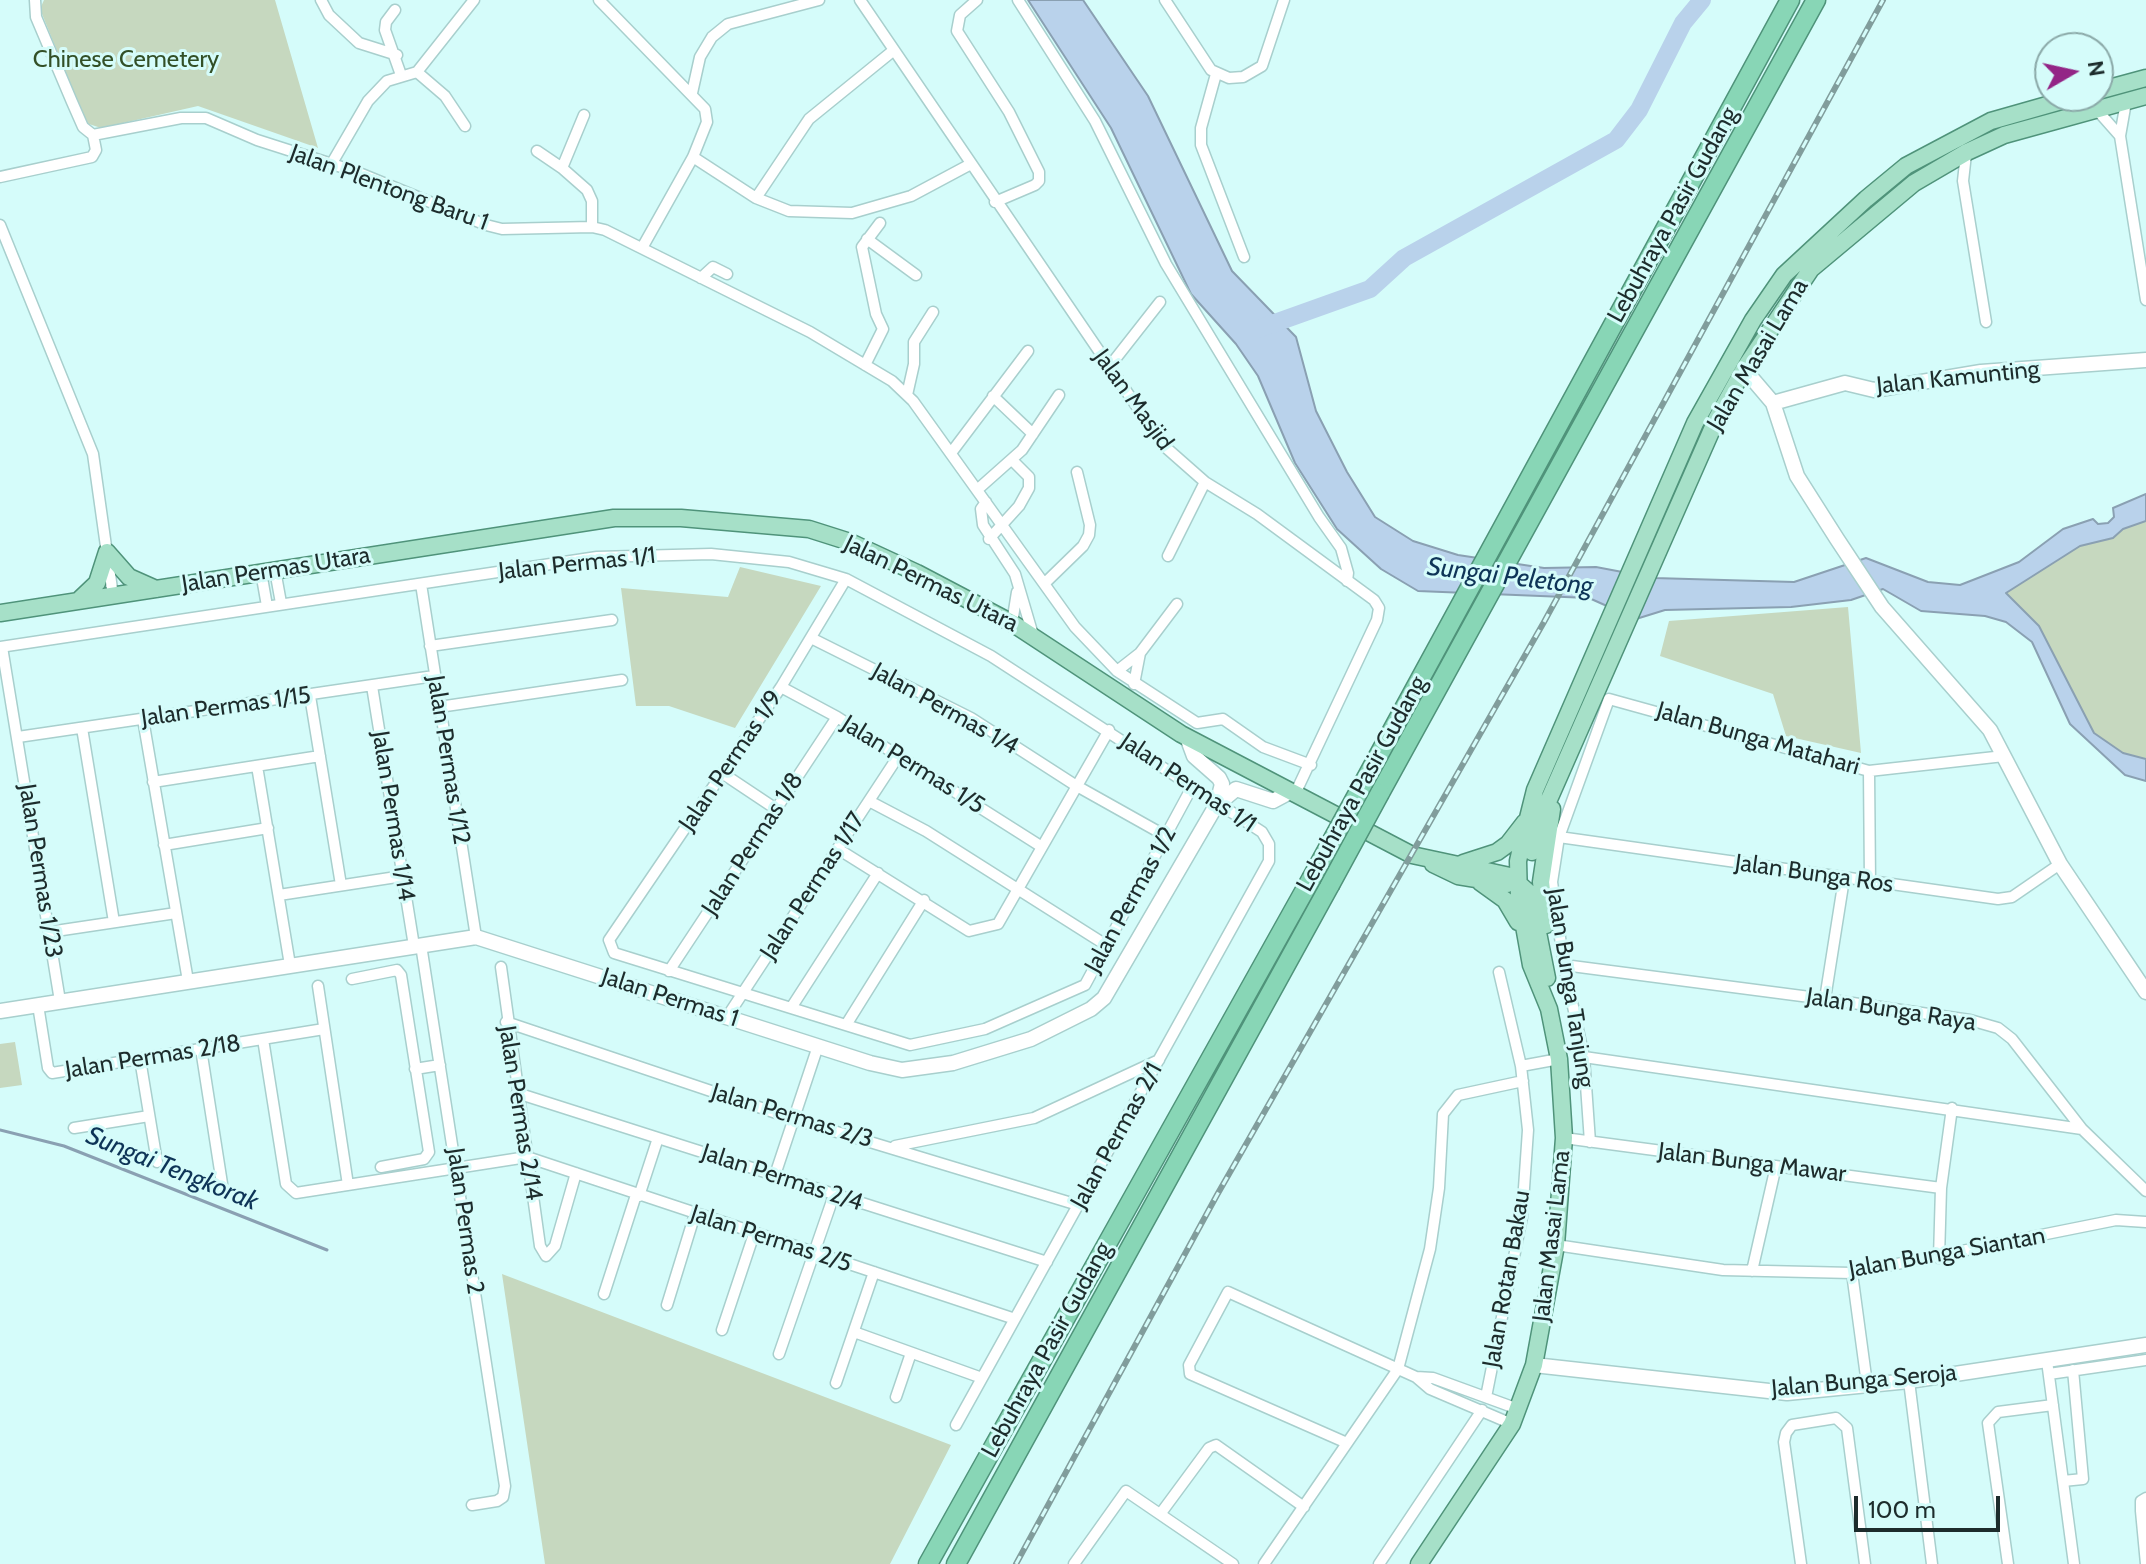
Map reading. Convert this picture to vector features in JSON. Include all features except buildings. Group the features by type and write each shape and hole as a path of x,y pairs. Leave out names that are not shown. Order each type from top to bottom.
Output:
{"highway":[{"name":"Lebuhraya Pasir Gudang","path":"928,1564 1311,879 1790,0"},
{"name":"Lebuhraya Pasir Gudang","path":"956,1564 1816,0"}],"main road":[{"path":"2114,87 2146,78"},
{"name":"Jalan Masai Lama","path":"2114,105 2146,96"},
{"name":"Jalan Masai Lama","path":"1646,559 1695,423 1753,320 1784,275 1906,166 1991,121 2034,109"},
{"name":"Jalan Masai Lama","path":"1419,1564 1515,1416 1534,1365 1556,1245 1564,1138 1559,1059 1549,1009 1536,983 1526,942 1518,882 1518,861 1535,790 1717,418 1744,369 1811,269 1938,167 2004,135 2090,112"},
{"name":"Jalan Permas Utara","path":"0,613 614,518 746,522 809,529 850,542 1012,623 1187,737 1291,794 1447,871 1510,885 1518,882"},
{"path":"107,552 129,577 156,590"},
{"path":"78,601 97,583 107,552"},
{"name":"Jalan Masai Lama","path":"1518,882 1525,873 1536,833 1561,776 1617,625"},
{"path":"1547,978 1549,954 1542,874 1561,776"},
{"path":"1462,863 1497,852 1508,844 1528,818"},
{"name":"Jalan Permas Utara","path":"1425,859 1462,863 1505,874 1518,882"},
{"path":"1474,879 1505,900 1526,942"},
{"path":"1518,882 1532,902 1547,978 1549,1009"}],"street":[{"path":"321,0 329,15 359,43 397,55"},
{"path":"332,163 368,101 387,81 417,72 474,0"},
{"path":"692,93 692,78 700,57 712,37 728,24 819,0"},
{"name":"Jalan Masjid","path":"860,0 969,165 1163,445 1205,482 1257,514 1374,600 1379,608 1377,620 1311,765 1291,794"},
{"path":"977,0 960,15 957,31 1009,112 1039,172 1035,185 995,202"},
{"path":"1018,0 1095,121 1166,264 1319,517 1341,548 1348,573 1347,581"},
{"path":"1165,0 1216,74 1243,77 1262,66 1284,0"},
{"path":"0,177 92,157 96,150 93,135 77,115 31,2"},
{"path":"604,2 705,109 707,122 693,157 642,248"},
{"path":"395,10 386,22 385,30 397,55 401,75"},
{"path":"756,198 809,119 894,50"},
{"path":"417,72 445,96 465,126"},
{"path":"1216,74 1201,128 1201,145 1244,257"},
{"path":"2126,102 2120,136 2146,300"},
{"path":"2099,112 2120,136"},
{"path":"562,168 584,115"},
{"name":"Jalan Plentong Baru 1","path":"93,135 199,118 274,147 332,163 469,220 502,229 592,227 642,248 810,332 907,395 1075,627 1117,671 1197,723 1223,719 1263,747 1311,765"},
{"path":"537,151 587,190 592,201 592,227"},
{"path":"1967,152 1962,166 1963,181 1986,322"},
{"path":"693,157 756,198 789,211 852,213 911,196 969,165"},
{"path":"1938,167 1963,181"},
{"path":"865,365 883,329 862,247 880,223"},
{"path":"0,225 93,454 113,596"},
{"path":"867,239 916,275"},
{"path":"701,278 713,267 727,274"},
{"path":"1109,367 1160,302"},
{"path":"907,395 913,376 914,342 933,312"},
{"path":"951,453 1028,351"},
{"name":"Jalan Kamunting","path":"1773,403 1845,383 1874,390 1981,372 2146,360"},
{"path":"1744,369 1773,403 1778,428 1797,476 1837,539 1882,607 1990,730 2060,864 2146,992"},
{"path":"977,490 1012,460 1059,395"},
{"path":"993,396 1033,434"},
{"path":"989,539 1019,506 1030,481 1012,460"},
{"path":"1045,583 1083,546 1089,535 1090,525 1077,472"},
{"path":"1168,556 1205,482"},
{"path":"986,502 981,516 989,539 1015,574 1034,636"},
{"name":"Jalan Permas 1/1","path":"1,647 281,603 629,554 739,555 789,562 846,579 991,656 1262,832 1269,844"},
{"path":"268,571 281,603"},
{"path":"267,606 268,571"},
{"path":"1012,623 1017,604 1015,574"},
{"name":"Jalan Permas 1/9","path":"609,940 781,687 846,579"},
{"name":"Jalan Permas 1/12","path":"421,584 476,937"},
{"path":"1117,671 1140,653 1177,604"},
{"path":"430,646 612,620"},
{"name":"Jalan Permas 1/4","path":"811,638 971,718 1075,785 1166,836"},
{"name":"Jalan Permas 1/23","path":"1,647 60,1001"},
{"path":"1134,684 1140,653"},
{"name":"Jalan Permas 1/15","path":"18,737 434,676"},
{"path":"439,707 622,680"},
{"name":"Jalan Permas 1/14","path":"372,686 417,946"},
{"name":"Jalan Permas 1/5","path":"781,687 899,755 1042,847"},
{"path":"310,696 341,885"},
{"name":"Jalan Bunga Matahari","path":"1609,699 1869,771 2004,756"},
{"name":"Jalan Bunga Tanjung","path":"1590,1142 1584,1057 1564,965 1552,882 1559,837 1609,699"},
{"name":"Jalan Permas 1/8","path":"669,971 837,717"},
{"path":"143,719 188,981"},
{"path":"82,728 114,922"},
{"path":"838,849 924,900 969,931 998,924 1109,730"},
{"path":"1187,737 1194,756 1222,784 1217,804"},
{"name":"Jalan Permas 1/17","path":"727,1017 899,755"},
{"path":"153,782 320,756"},
{"path":"257,766 290,965"},
{"path":"1869,771 1870,882"},
{"path":"722,773 776,809"},
{"name":"Jalan Permas 1/2","path":"609,940 614,953 910,1045 985,1029 1085,985 1192,787"},
{"path":"1217,804 1236,789 1273,801 1291,794"},
{"path":"869,801 926,831 1016,891 1106,945"},
{"name":"Jalan Permas 1","path":"0,1011 476,937 886,1067 927,1068 1001,1051 1091,1009 1104,998 1217,804"},
{"path":"164,845 268,828"},
{"name":"Jalan Bunga Ros","path":"1559,837 1998,899 2012,897 2060,864"},
{"name":"Jalan Permas 2/1","path":"956,1425 1269,861 1269,844"},
{"path":"791,1008 878,873"},
{"path":"279,895 403,876"},
{"path":"1825,999 1844,879"},
{"path":"846,1025 924,900"},
{"path":"49,932 176,913"},
{"name":"Jalan Permas 2","path":"417,946 457,1168 505,1486 503,1497 472,1505"},
{"name":"Jalan Bunga Raya","path":"1564,965 1970,1020 1998,1028 2012,1039 2082,1129 2146,1191"},
{"name":"Jalan Permas 2/14","path":"501,967 506,1022 540,1246 546,1256 555,1246 576,1173"},
{"path":"352,979 400,972 429,1152 424,1159 381,1167"},
{"name":"Jalan Rotan Bakau","path":"1486,1397 1522,1217 1528,1130 1521,1066 1499,972"},
{"path":"318,986 348,1185"},
{"name":"Jalan Permas 2/18","path":"38,1005 48,1068 52,1073 324,1029"},
{"name":"Jalan Permas 2/3","path":"506,1022 794,1119 1078,1205"},
{"path":"263,1039 289,1190 296,1193 527,1157"},
{"path":"775,1175 818,1046"},
{"path":"201,1049 223,1190"},
{"path":"1584,1057 2082,1129"},
{"path":"140,1059 157,1162"},
{"path":"893,1147 1034,1118 1161,1059"},
{"path":"1521,1066 1559,1059"},
{"path":"415,1069 440,1065"},
{"path":"1264,1564 1398,1369 1430,1249 1439,1188 1443,1114 1458,1095 1523,1081"},
{"name":"Jalan Permas 2/4","path":"517,1093 1047,1262"},
{"path":"1939,1258 1941,1188 1952,1108"},
{"path":"2048,1124 2066,1108"},
{"path":"74,1128 149,1116"},
{"path":"604,1294 658,1138"},
{"name":"Jalan Bunga Mawar","path":"1564,1138 1941,1188"},
{"name":"Jalan Permas 2/5","path":"527,1157 1015,1319"},
{"path":"1752,1271 1776,1166"},
{"path":"779,1354 834,1195"},
{"path":"667,1305 695,1214"},
{"name":"Jalan Bunga Siantan","path":"1556,1245 1723,1270 1852,1273 1939,1258 2116,1220 2146,1222"},
{"path":"722,1330 754,1234"},
{"path":"836,1383 874,1272"},
{"path":"1852,1273 1867,1384"},
{"path":"1347,1443 1190,1374 1189,1365 1228,1292 1416,1377 1430,1389 1482,1410 1515,1416"},
{"path":"854,1332 982,1378"},
{"name":"Jalan Bunga Seroja","path":"1534,1365 1787,1393 2048,1367 2146,1345"},
{"path":"896,1397 911,1353"},
{"path":"2074,1564 2048,1367 2073,1370 2146,1360"},
{"path":"2063,1481 2083,1479 2073,1370"},
{"path":"1416,1377 1433,1378 1486,1397 1515,1416"},
{"path":"1909,1381 1932,1564"},
{"path":"2008,1564 1988,1423 1991,1415 2053,1405"},
{"path":"1379,1564 1482,1410"},
{"path":"1801,1564 1784,1442 1786,1433 1792,1425 1836,1418 1843,1421 1847,1428 1865,1564"},
{"path":"1161,1513 1209,1448 1216,1445 1304,1507"},
{"path":"1075,1564 1126,1491 1233,1564"},
{"path":"2144,1500 2146,1564"}],"green space":[{"name":"Chinese Cemetery","path":"44,0 275,0 318,148 198,106 101,128 86,123 40,9"},
{"path":"2146,521 2146,759 2123,753 2094,733 2039,626 2006,593 2080,546 2113,538 2123,529"},
{"path":"740,567 821,586 735,728 669,706 636,706 621,588 728,597"},
{"path":"1848,607 1861,753 1786,736 1773,694 1660,656 1669,621"},
{"path":"15,1042 22,1085 0,1088 0,1044"},
{"path":"502,1274 951,1445 890,1564 545,1564"}],"water":[{"name":"Sungai Peletong","path":"1028,0 1083,0 1148,96 1232,271 1296,337 1316,411 1347,472 1375,517 1413,541 1458,555 1544,568 1596,567 1654,578 1794,582 1866,558 1928,582 1960,585 2019,562 2063,529 2093,519 2098,524 2108,523 2114,517 2113,508 2146,494 2146,521 2123,529 2113,538 2080,546 2006,593 2039,626 2094,733 2123,753 2146,759 2146,781 2125,775 2070,724 2032,642 2006,622 1985,616 1921,611 1883,589 1851,600 1791,607 1665,610 1636,619 1589,598 1418,591 1381,569 1337,529 1295,463 1258,376 1236,344 1191,294 1111,128"}],"waterway":[{"path":"1258,329 1370,289 1404,258 1616,140 1639,110 1683,23 1702,0"},
{"name":"Sungai Tengkorak","path":"0,1130 64,1146 327,1250"}],"railway":[{"path":"1016,1564 1217,1195 1544,622 1883,0"}]}
